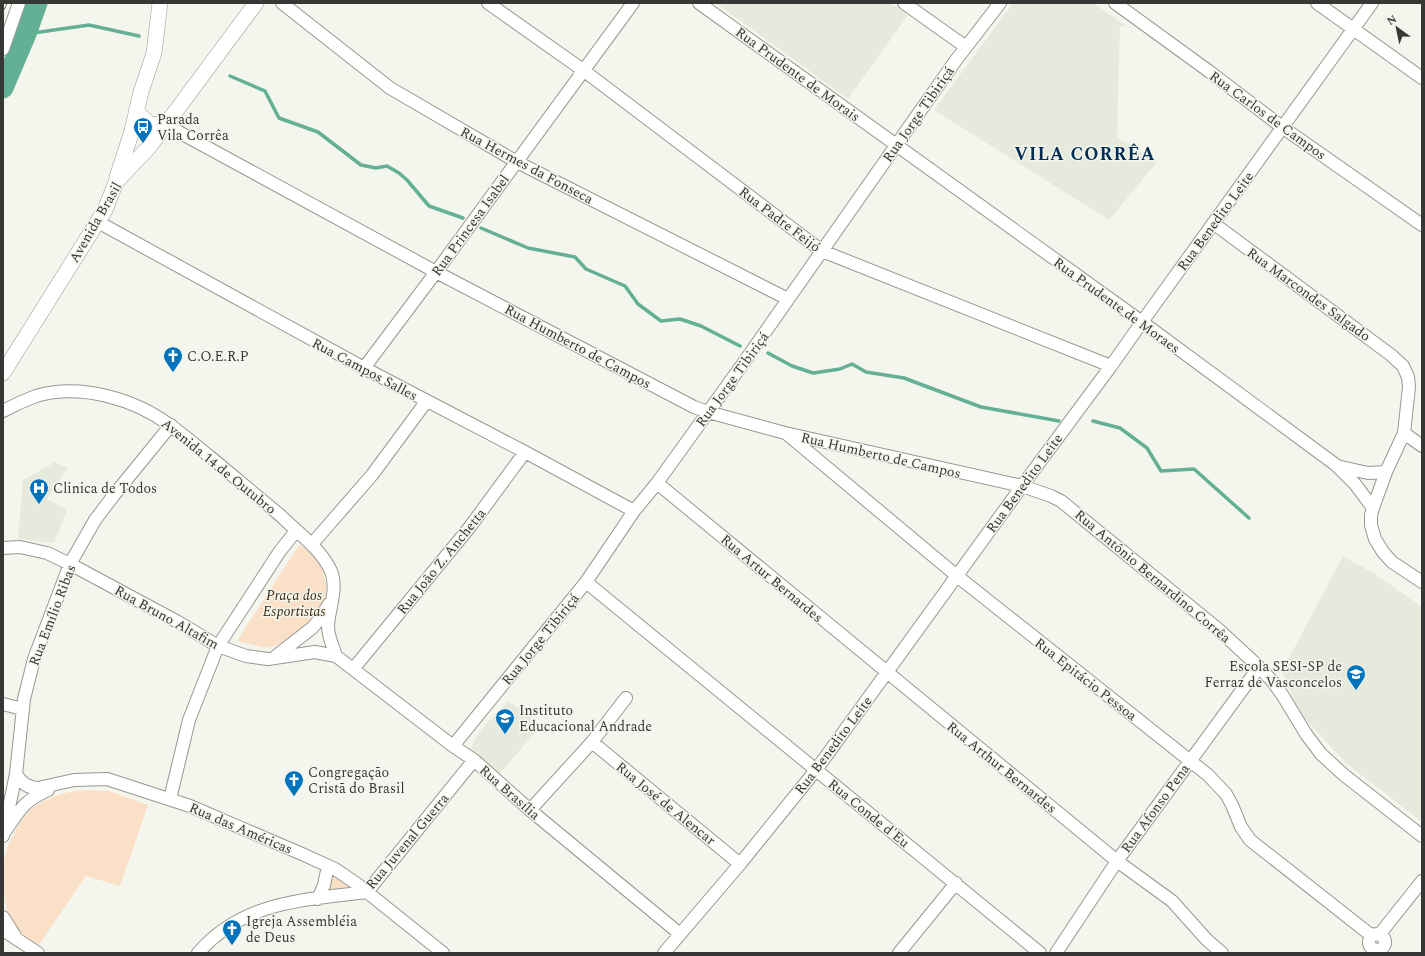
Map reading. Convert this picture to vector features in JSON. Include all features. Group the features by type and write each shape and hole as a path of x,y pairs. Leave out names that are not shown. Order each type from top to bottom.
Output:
{"main road":[{"path":"116,182 132,131 141,92 154,53 160,3"},
{"name":"Avenida Brasil","path":"3,373 98,222 105,210 116,182 150,146 256,3"},
{"path":"136,112 150,124 166,125"}],"street":[{"path":"3,49 19,3"},
{"name":"Rua Hermes da Fonseca","path":"282,3 390,88 516,162 788,299"},
{"name":"Rua Padre Feijó","path":"488,3 583,70 822,251 1111,366"},
{"name":"Rua Princesa Isabel","path":"364,368 633,3"},
{"name":"Rua Prudente de Morais","path":"699,3 896,146"},
{"path":"904,3 966,47"},
{"name":"Rua Jorge Tibiriçá","path":"453,746 586,582 634,511 657,484 966,47 1000,3"},
{"name":"Rua Carlos de Campos","path":"1115,3 1210,72 1282,127 1422,225"},
{"path":"1317,3 1422,78"},
{"name":"Rua Benedito Leite","path":"664,953 740,864 816,770 1111,366 1372,3"},
{"name":"Rua Humberto de Campos","path":"166,125 436,272 694,407 785,433 1022,486"},
{"name":"Rua Prudente de Moraes","path":"896,146 1142,322 1336,465 1356,484 1373,508"},
{"name":"Rua Campos Salles","path":"98,222 426,402 526,452 634,511"},
{"name":"Rua Marcondes Salgado","path":"1213,224 1404,366 1408,377 1409,387 1404,433"},
{"name":"Avenida 14 de Outubro","path":"3,411 37,396 54,393 72,392 103,394 148,411 171,425 281,516 312,544 323,558 331,572 333,585 333,598 328,628 329,638 336,656"},
{"path":"312,544 372,475 426,402"},
{"name":"Rua Emílio Ribas","path":"3,835 16,774 22,709 34,659 70,564 100,514 171,425"},
{"name":"Rua Epitácio Pessoa","path":"785,433 957,576 1208,775 1226,794 1232,804 1241,827 1250,840 1378,945"},
{"path":"1422,446 1404,433 1386,472 1371,515 1371,525 1375,539 1383,552 1392,562 1422,582"},
{"name":"Rua João Z. Anchetta","path":"354,668 469,528 526,452"},
{"name":"Rua Prudente de Moraes","path":"1336,465 1362,472 1386,472"},
{"name":"Rua Artur Bernardes","path":"657,484 887,673"},
{"name":"Rua Antônio Bernardino Corrêa","path":"1022,486 1051,496 1074,510 1219,630 1273,682 1320,754 1344,775 1422,836"},
{"path":"170,799 189,720 218,646 280,551 296,531"},
{"name":"Rua Bruno Altafim","path":"3,548 20,547 47,553 178,622 218,646 246,656 256,658 273,658 315,652 336,656"},
{"name":"Rua Conde d'Eu","path":"586,582 1040,953"},
{"path":"273,658 312,628 333,598"},
{"name":"Rua Brasília","path":"336,656 354,668 453,746 474,760 530,810 680,934"},
{"name":"Rua Afonso Pena","path":"1056,953 1117,861 1259,667"},
{"name":"Rua Arthur Bernardes","path":"887,673 1117,861 1172,901 1207,940 1222,953"},
{"path":"530,810 592,742 626,698"},
{"path":"4,704 22,709"},
{"name":"Rua José de Alencar","path":"592,742 740,864"},
{"name":"Rua Juvenal Guerra","path":"198,953 221,931 256,912 271,906 367,892 474,760"},
{"name":"Rua das Américas","path":"16,774 26,786 32,788 74,780 106,779 190,806 328,866 357,884 443,953"},
{"name":"Rua Emílio Ribas","path":"3,835 21,808 34,797 64,782"},
{"path":"318,898 324,885 328,866"},
{"path":"1378,945 1422,881"},
{"path":"899,953 956,883"},
{"path":"3,917 17,939"},
{"path":"3,930 38,953"}],"shaded area":[{"path":"716,3 890,3 908,15 848,99"},
{"path":"1013,3 1093,3 1128,27 1120,26 1117,137 1157,162 1109,220 934,110"},
{"name":"Clinica de Todos","path":"55,462 68,468 47,499 67,510 54,543 18,539 23,480"},
{"name":"Escola SESI-SP de Ferraz de Vasconcelos","path":"1343,556 1375,574 1422,607 1422,822 1347,764 1299,712 1282,671"},
{"name":"Instituto Educacional Andrade","path":"508,701 522,710 540,727 499,774 474,755 471,747 480,731"}],"green space":[{"name":"Praça dos Esportistas","path":"299,545 311,552 322,567 326,586 325,603 313,624 288,641 267,648 237,641"},
{"path":"87,790 109,791 148,805 120,886 86,876 38,946 16,927 6,907 3,886 5,855 8,846 23,818 38,804 54,796"},
{"path":"331,873 355,887 325,893"}],"waterway":[{"path":"3,88 26,34 37,3"},
{"path":"26,34 89,25 139,36"},
{"path":"230,76 265,91 279,118 318,132 361,165 376,168 387,166 407,180 429,206 463,218"},
{"path":"481,228 528,248 575,257 586,269 625,286 638,304 661,321 680,319 701,326 740,346"},
{"path":"768,353 792,366 813,373 840,369 852,364 866,372 904,378 981,407 1059,421"},
{"path":"1093,421 1120,428 1147,448 1161,471 1194,469 1249,518"}],"railway":[{"path":"3,8 5,3"}],"place":[{"name":"Parada Vila Corrêa","path":"143,144"},
{"name":"C.O.E.R.P","path":"173,373"},
{"name":"Clinica de Todos","path":"39,505"},
{"name":"Escola SESI-SP de Ferraz de Vasconcelos","path":"1356,691"},
{"name":"Instituto Educacional Andrade","path":"505,735"},
{"name":"Congregação Cristã do Brasil","path":"294,797"},
{"name":"Igreja Assembléia de Deus","path":"232,946"}],"district":[{"name":"VILA CORRÊA","path":"1085,154"}]}
